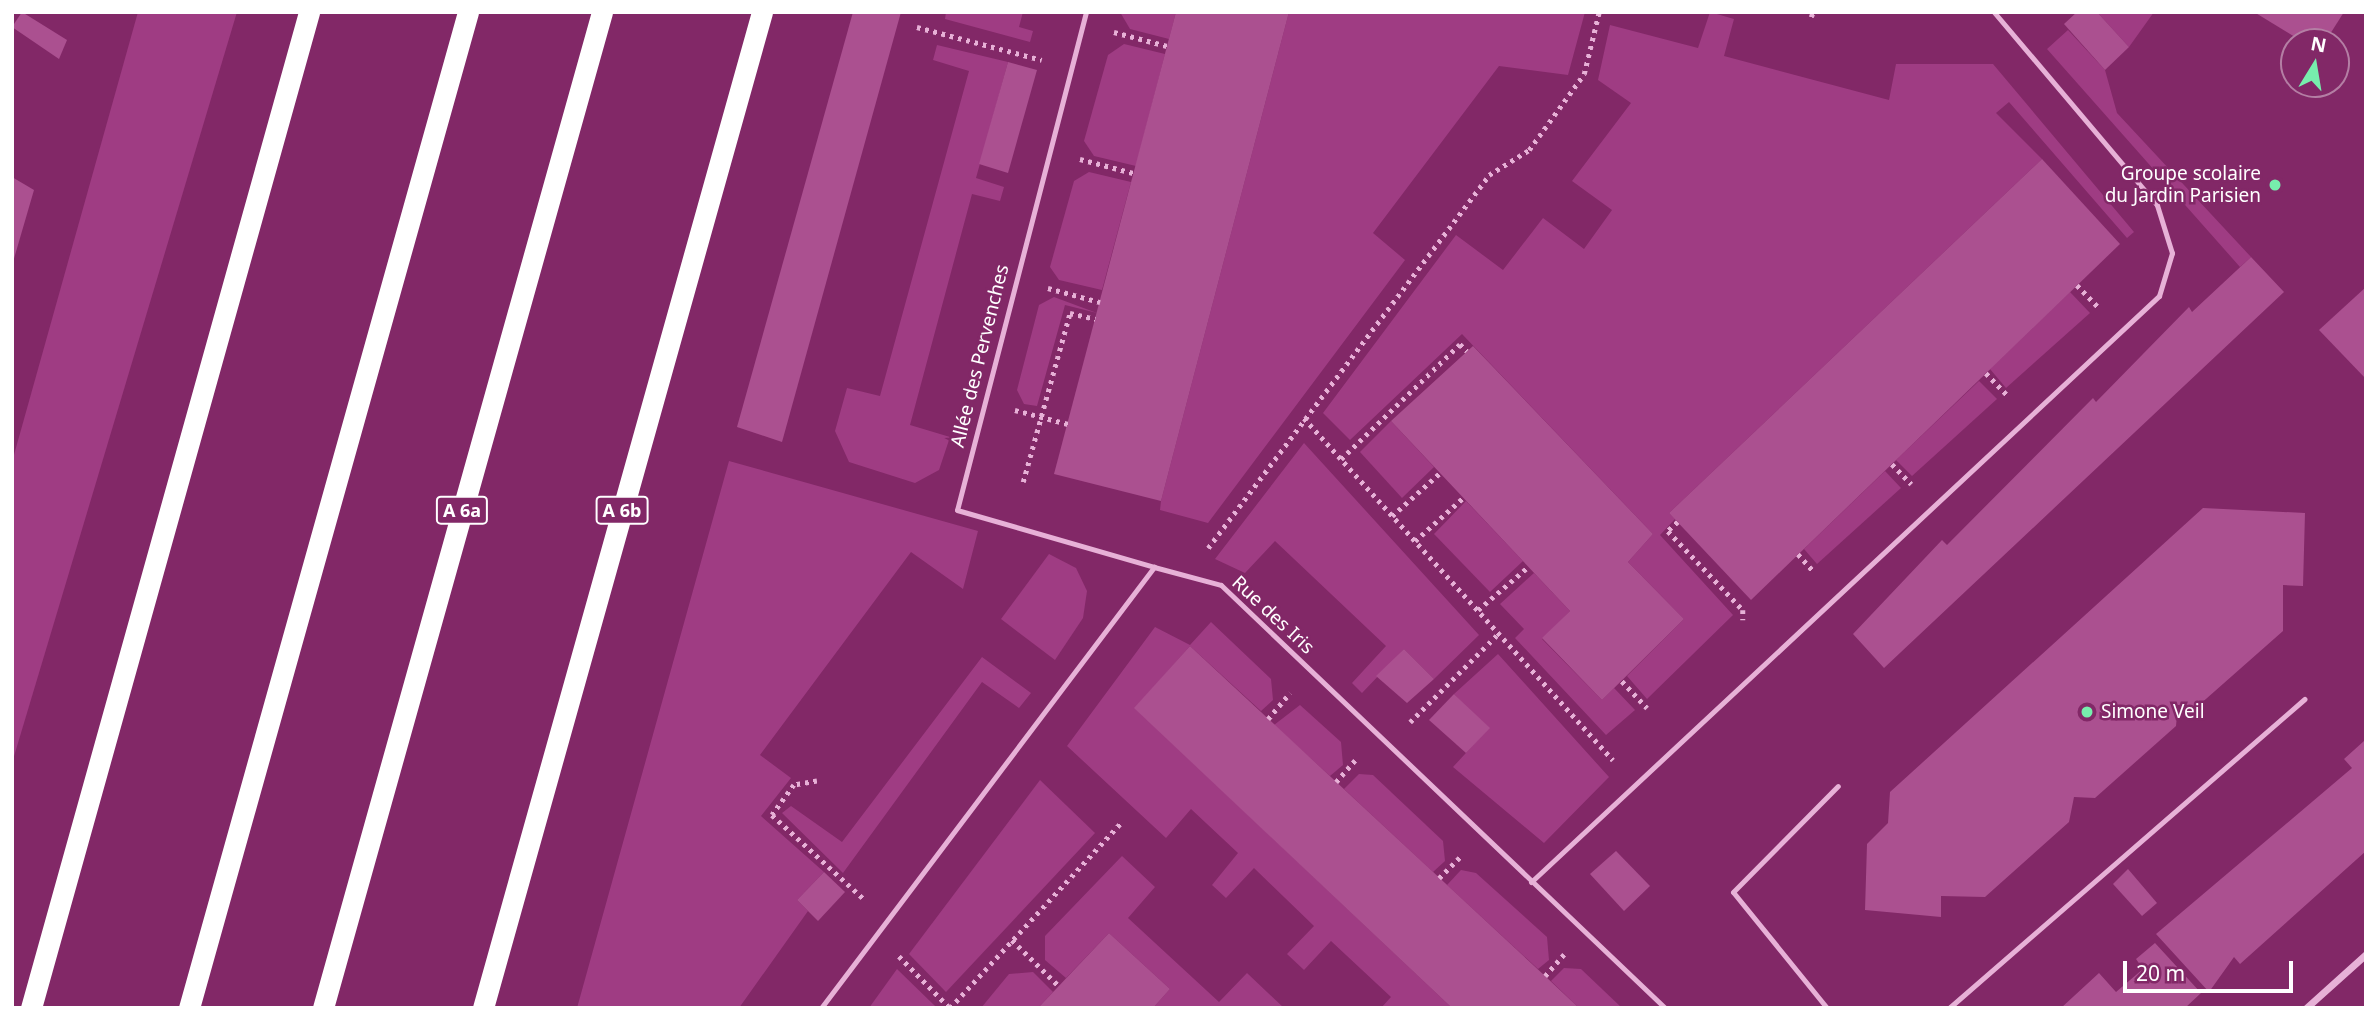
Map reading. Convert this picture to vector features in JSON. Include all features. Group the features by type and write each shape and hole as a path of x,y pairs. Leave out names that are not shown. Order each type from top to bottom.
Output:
{"highway":[{"path":"31,1008 309,12"},
{"path":"189,1008 468,12"},
{"name":"A 6a","path":"323,1008 602,12"},
{"name":"A 6b","path":"483,1008 762,12"}],"street":[{"path":"2306,1008 2366,954"}],"lane":[{"name":"Allée des Pervenches","path":"1086,12 957,510 1154,567"},
{"path":"1531,882 1633,783 2149,306 2170,276 2169,231 2157,205 1994,12"},
{"name":"Rue des Iris","path":"1154,567 1189,574 1220,585 1665,1008"},
{"path":"821,1008 1154,567"},
{"path":"1949,1008 2304,699"},
{"path":"1827,1008 1733,892 1838,786"}],"path":[{"path":"1189,574 1489,175 1530,150 1584,74 1599,12"},
{"path":"917,27 1014,53"},
{"path":"1145,40 1167,46"},
{"path":"1111,167 1133,173"},
{"path":"1037,285 1100,302"},
{"path":"2077,285 2101,310"},
{"path":"1023,482 1070,313 1095,318"},
{"path":"1341,459 1460,344 1467,351"},
{"path":"1986,373 2008,396"},
{"path":"1004,407 1068,424"},
{"path":"1304,418 1633,783"},
{"path":"1892,464 1913,486"},
{"path":"1392,516 1440,473"},
{"path":"1415,541 1463,498"},
{"path":"1678,522 1668,531 1743,610 1743,620"},
{"path":"1798,554 1812,569"},
{"path":"1478,610 1528,567"},
{"path":"1387,745 1498,634"},
{"path":"1622,681 1647,708"},
{"path":"1268,719 1295,687"},
{"path":"1336,782 1363,751"},
{"path":"817,781 794,785 772,815 887,920"},
{"path":"876,935 950,1008 1121,823"},
{"path":"1440,878 1466,850"},
{"path":"1012,940 1059,986"},
{"path":"1545,976 1569,948"}],"shaded area":[{"path":"138,12 237,12 12,763 12,462"},
{"path":"946,12 1023,12 1019,27 1033,31 1030,42 945,19"},
{"path":"1120,12 1176,12 1169,39 1130,29"},
{"path":"1289,12 1585,12 1568,75 1499,66 1373,233 1405,260 1208,523 1160,510 1161,501"},
{"path":"1710,12 1734,19 1724,56 1889,100 1896,64 1993,64 2134,232 2127,238 2009,102 1996,113 2042,159 1669,513 1675,519 1660,535 1733,615 1647,699 1627,676 1684,619 1628,562 1653,534 1462,334 1350,440 1323,413 1456,235 1503,270 1543,218 1584,249 1612,210 1572,181 1631,103 1598,80 1610,25 1698,48"},
{"path":"2097,12 2154,12 2129,47"},
{"path":"2068,30 2105,70 2117,113 2251,257 2240,267 2047,49"},
{"path":"1124,44 1165,54 1136,166 1094,156 1084,141 1108,55"},
{"path":"937,45 1008,62 976,178 1004,187 1000,201 972,194 910,425 950,437 939,470 915,483 849,462 835,431 847,388 880,396 969,71 933,60"},
{"path":"1089,172 1131,182 1102,290 1059,280 1050,267 1074,181"},
{"path":"2070,292 2090,313 2006,388 1990,369"},
{"path":"1054,297 1097,313 1065,305 1037,406 1024,404 1017,390 1039,305"},
{"path":"1979,381 1997,399 1912,476 1896,460"},
{"path":"1391,421 1434,467 1402,498 1360,452"},
{"path":"1304,443 1479,635 1434,679 1404,649 1362,693 1352,683 1386,646 1275,541 1245,573 1215,559"},
{"path":"729,461 978,531 963,589 911,552 760,755 791,778 761,816 824,872 797,900 808,911 739,1008 577,1008"},
{"path":"1885,471 1901,488 1817,564 1804,549"},
{"path":"1466,501 1523,561 1490,592 1434,534"},
{"path":"1049,554 1076,568 1087,591 1083,618 1055,660 1001,619"},
{"path":"1534,573 1570,611 1542,639 1602,700 1614,688 1635,710 1606,735 1515,638 1524,629 1500,604"},
{"path":"1211,622 1271,679 1273,700 1261,711 1190,646 1135,708 1452,1008 1381,1008 1391,997 1331,941 1304,970 1287,954 1314,926 1254,868 1226,898 1212,885 1238,853 1191,809 1166,838 1067,746 1155,627 1190,645"},
{"path":"1498,654 1609,777 1544,843 1453,767 1489,728 1454,694"},
{"path":"982,657 1031,693 1019,708 982,682 843,873 782,813 791,806 842,842"},
{"path":"1300,705 1341,742 1343,765 1330,776 1274,725"},
{"path":"1359,774 1373,775 1443,841 1445,861 1433,872 1344,789"},
{"path":"1040,780 1095,833 946,992 909,954"},
{"path":"1122,856 1155,887 1128,918 1219,1002 1247,973 1284,1008 1153,1008 1170,989 1109,933 1066,978 1045,960 1045,936"},
{"path":"1461,870 1476,873 1547,937 1549,960 1538,969 1447,885"},
{"path":"1564,968 1581,969 1622,1008 1579,1008 1551,981"},
{"path":"897,969 935,1006 933,1008 869,1008"},
{"path":"1033,972 1053,992 1038,1008 981,1008 1009,974"}],"building":[{"path":"22,12 67,40 59,59 12,27"},
{"path":"853,12 901,12 782,442 737,427"},
{"path":"1176,12 1289,12 1161,501 1054,474"},
{"path":"2077,12 2097,12 2129,47 2105,70 2064,24"},
{"path":"2254,12 2344,12 2334,28 2280,28"},
{"path":"1008,62 1037,70 1008,173 979,164"},
{"path":"2042,159 2120,244 1751,600 1669,513"},
{"path":"12,177 34,190 13,262 12,262"},
{"path":"2251,257 2284,292 1884,668 1853,634 1942,540 1947,545 2093,398 2096,402 2189,307 2192,312"},
{"path":"2366,287 2366,379 2319,330"},
{"path":"1473,346 1653,534 1628,562 1684,619 1602,700 1542,638 1570,611 1391,421"},
{"name":"Simone Veil","path":"2203,508 2305,513 2303,586 2283,585 2283,631 2198,706 2178,705 2176,726 2095,798 2074,797 2069,822 1985,897 1941,896 1941,917 1865,910 1867,844 1888,823 1890,792"},
{"path":"1190,646 1579,1008 1452,1008 1134,708"},
{"path":"1404,649 1434,679 1407,703 1376,676"},
{"path":"1454,694 1490,728 1466,753 1429,720"},
{"path":"2364,741 2366,851 2240,964 2234,957 2209,992 2156,934 2352,768 2344,759"},
{"path":"1616,851 1650,886 1624,911 1590,874"},
{"path":"2128,869 2157,903 2142,916 2113,884"},
{"path":"824,872 845,892 818,921 797,900"},
{"path":"1109,933 1170,989 1153,1008 1038,1008"},
{"path":"2155,943 2201,993 2185,1008 2061,1008 2099,973 2116,992 2143,969 2136,959"}],"place":[{"name":"Groupe scolaire du Jardin Parisien","path":"2275,185"},
{"name":"Simone Veil","path":"2087,712"}]}
